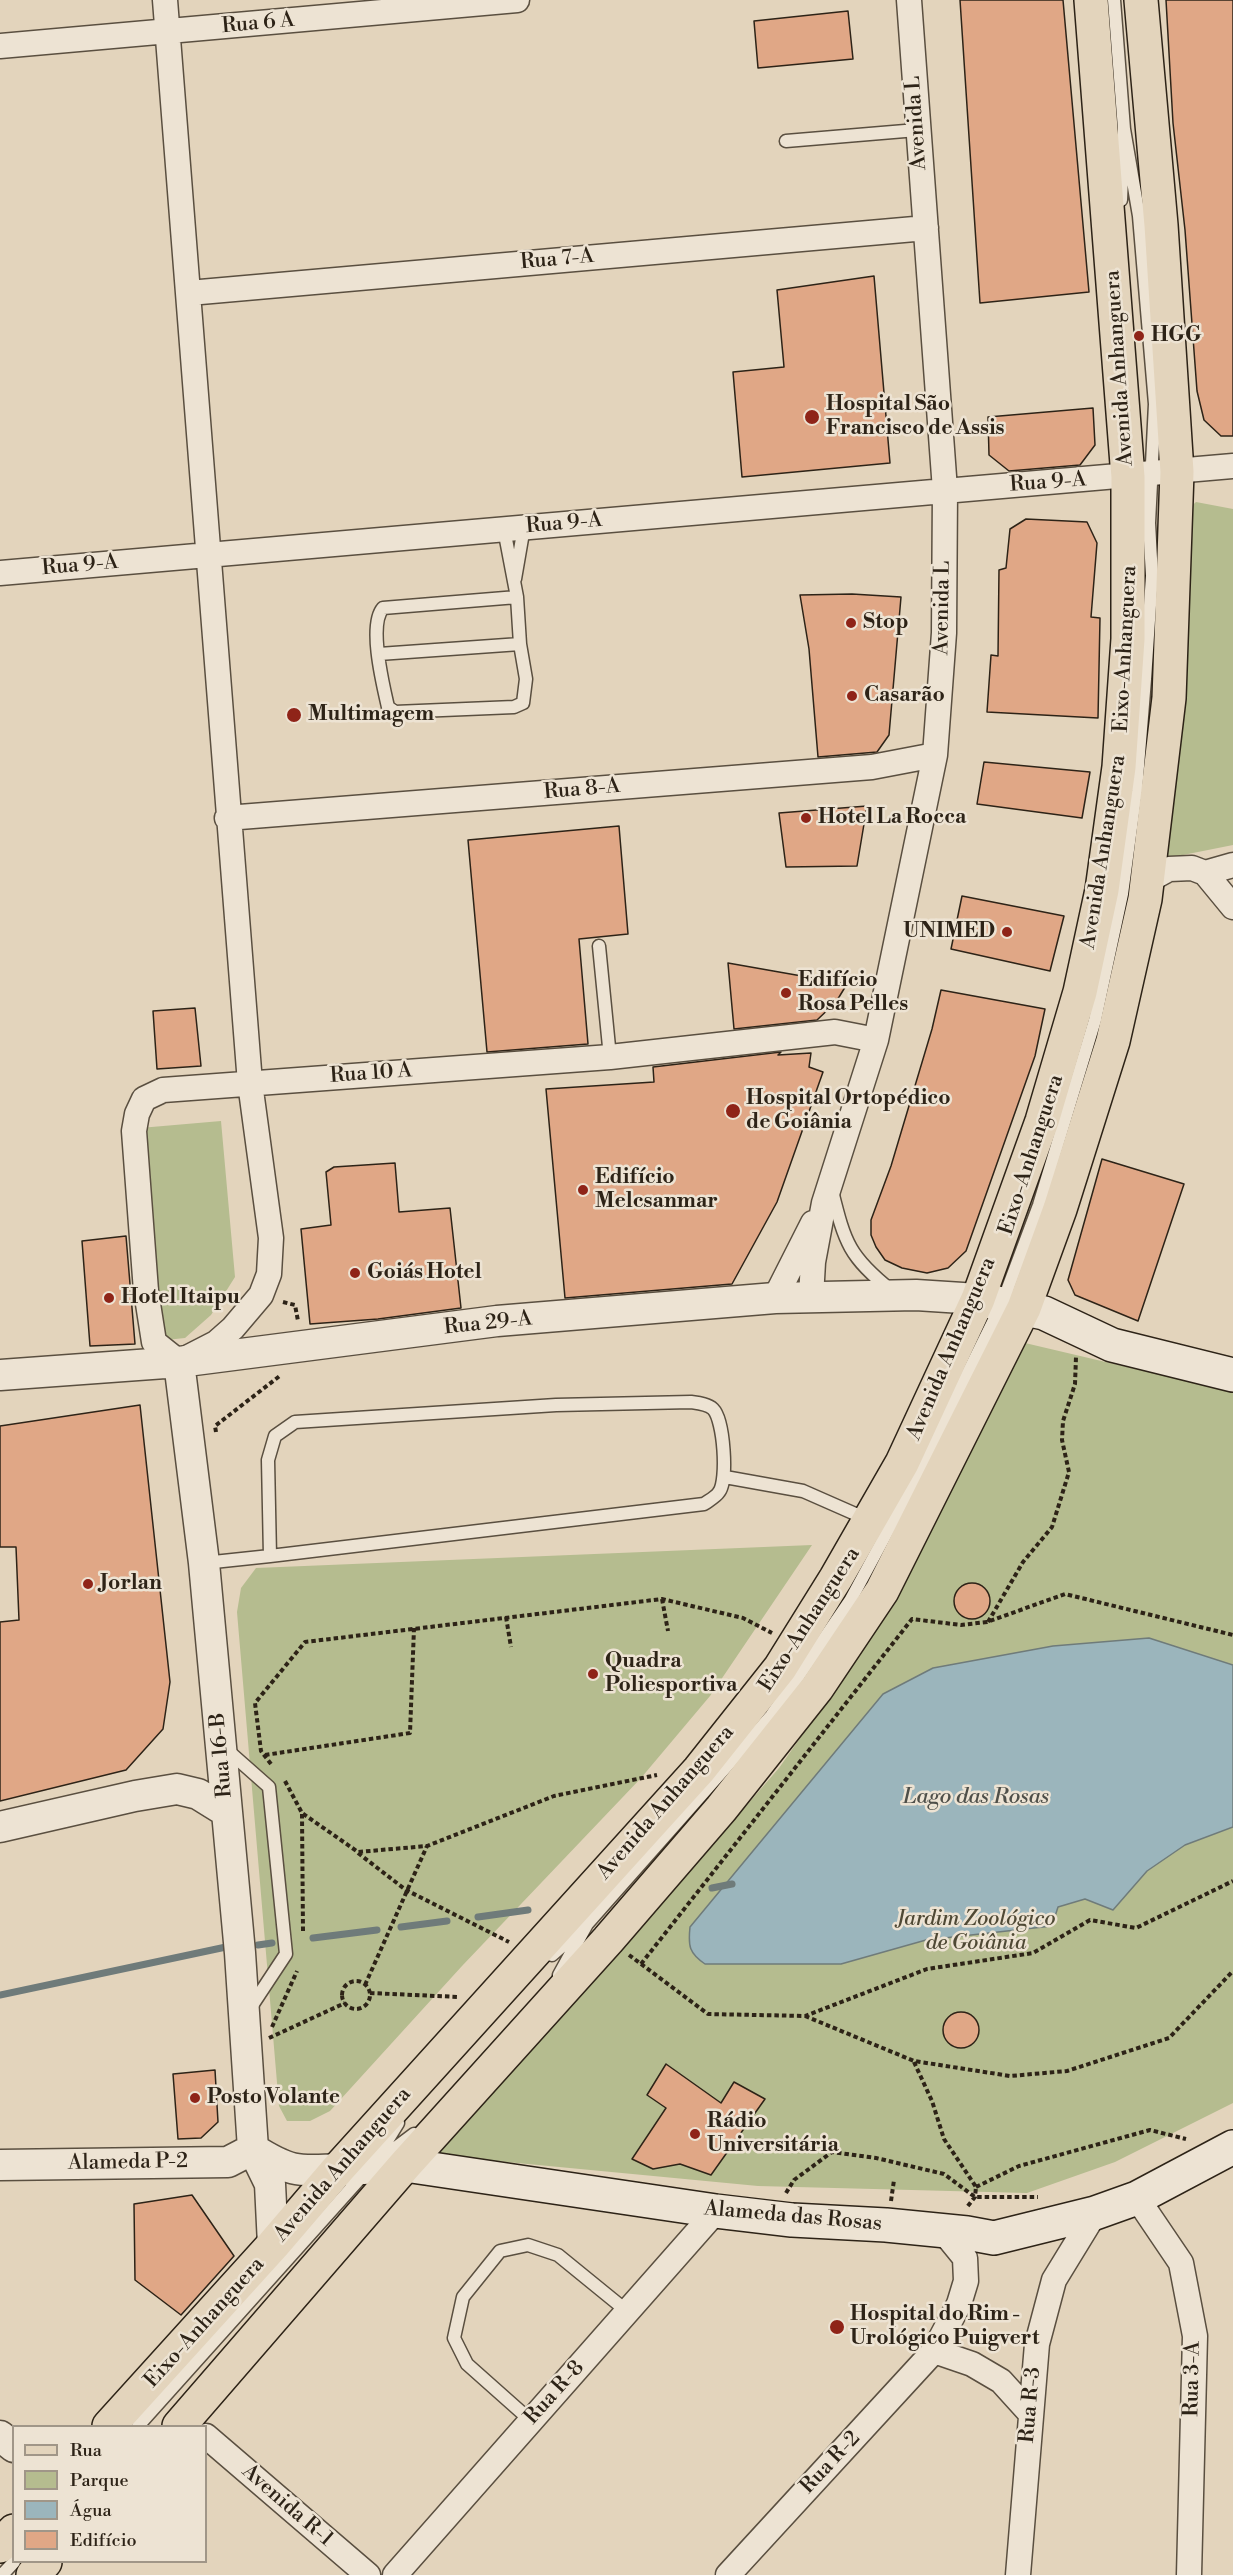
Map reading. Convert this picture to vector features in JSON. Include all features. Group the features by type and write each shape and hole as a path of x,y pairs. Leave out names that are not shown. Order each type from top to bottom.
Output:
{"main road":[{"name":"Avenida Anhanguera","path":"111,2425 273,2245 338,2169 699,1770 780,1668 902,1463 1064,1199 1110,1052 1140,922 1156,869 1169,698 1150,475 1091,0"},
{"name":"Avenida Anhanguera","path":"193,2425 598,1932 721,1809 818,1688 882,1592 1001,1304 1042,1121 1080,992 1102,890 1119,767 1128,639 1150,475 1161,225 1141,0"},
{"path":"1001,1304 1044,1313 1112,1345 1233,1375"},
{"name":"Alameda das Rosas","path":"338,2169 372,2165 405,2165 792,2220 886,2225 952,2223 994,2238 1095,2213 1137,2199 1233,2147"},
{"path":"0,2546 12,2533"},
{"path":"33,2575 44,2563"}],"street":[{"path":"165,0 227,818 250,1083 271,1238 269,1274 261,1295 233,1328 216,1343 179,1362"},
{"name":"Rua 6 A","path":"0,46 168,33 517,0"},
{"name":"Avenida L","path":"812,1297 813,1262 827,1193 876,1040 935,754 944,633 945,490 909,0"},
{"name":"Rua 7-A","path":"189,293 926,228"},
{"name":"Rua 9-A","path":"0,573 1233,466"},
{"name":"Rua 8-A","path":"227,818 872,767 935,754"},
{"path":"1205,873 1233,865"},
{"path":"1156,869 1192,868 1205,873 1233,907"},
{"name":"Rua 10 A","path":"179,1362 154,1342 146,1291 135,1142 137,1114 144,1100 164,1090 610,1057 835,1032 876,1040"},
{"name":"Avenida L","path":"775,1298 827,1193"},
{"name":"Rua 29-A","path":"0,1375 179,1362 497,1321 775,1298 897,1296 1001,1304"},
{"name":"Rua 16-B","path":"179,1362 204,1563 245,2016 253,2149 270,2184 273,2245"},
{"path":"0,1827 135,1796 177,1789 198,1794 227,1812"},
{"path":"253,2149 280,2166 295,2170 338,2169"},
{"name":"Alameda P-2","path":"0,2165 228,2162 253,2149"},
{"name":"Rua 3-A","path":"1137,2199 1181,2264 1195,2336 1188,2575"},
{"name":"Rua R-8","path":"395,2575 716,2211"},
{"name":"Rua R-3","path":"1018,2575 1037,2344 1054,2280 1095,2213"},
{"name":"Rua R-2","path":"729,2575 934,2351 959,2304 966,2280 965,2258 952,2223"},
{"path":"934,2351 972,2364 1001,2381 1030,2413"},
{"path":"0,2436 12,2445"},
{"name":"Avenida R-1","path":"207,2440 368,2575"}],"lane":[{"name":"Eixo-Anhanguera","path":"1001,1304 1039,1205 1095,1020 1122,894 1136,791 1152,576 1149,523 1154,393 1139,216 1124,129 1114,0"},
{"name":"Eixo-Anhanguera","path":"1124,129 1120,220 1137,420"},
{"path":"786,141 917,130"},
{"name":"Eixo-Anhanguera","path":"1139,442 1150,475"},
{"path":"514,528 514,583 517,597 525,687 524,703 514,707 395,712 388,707 376,621 383,608 517,597"},
{"path":"514,528 514,583"},
{"path":"379,654 520,644"},
{"path":"599,946 610,1057"},
{"path":"827,1193 853,1254 862,1266 897,1296"},
{"path":"204,1563 270,1556 704,1504 719,1493 724,1477 720,1423 714,1410 704,1404 691,1402 556,1405 295,1422 275,1436 268,1460 270,1556"},
{"path":"724,1477 803,1491 870,1520"},
{"path":"221,1745 269,1787 286,1954 245,2016"},
{"path":"544,1962 598,1932"},
{"path":"493,2048 598,1932"},
{"name":"Eixo-Anhanguera","path":"140,2425 372,2165 406,2114"},
{"name":"Eixo-Anhanguera","path":"372,2165 413,2136 421,2127"},
{"path":"530,2421 467,2364 454,2338 463,2297 500,2251 528,2245 558,2256 628,2312"},
{"path":"2,2575 13,2563"}],"path":[{"path":"216,1437 216,1426 225,1419 290,1369 305,1368 304,1346 295,1305 261,1295"},
{"path":"987,1622 1023,1562 1052,1527 1069,1472 1062,1431 1075,1384 1076,1353"},
{"path":"641,1964 912,1619 961,1624 987,1622 1065,1594 1233,1635"},
{"path":"662,1599 668,1631"},
{"path":"277,1772 261,1751 255,1704 305,1642 662,1599 743,1618 773,1633 766,1642"},
{"path":"506,1617 511,1647"},
{"path":"264,1755 410,1733 414,1628"},
{"path":"358,1852 427,1846 554,1796 666,1774 658,1782"},
{"path":"284,1780 291,1788 302,1813 358,1852 406,1890 511,1943 504,1951"},
{"path":"365,1984 427,1846"},
{"path":"805,2016 927,1970 1033,1953 1090,1920 1136,1928 1233,1881"},
{"path":"598,1932 708,2014 805,2016 914,2061 1010,2076 1067,2071 1169,2038 1233,1971"},
{"path":"357,1981 365,1984 370,1993 369,2002 362,2008 353,2009 345,2004 342,1996 345,1987 357,1981"},
{"path":"262,1991 266,2040 345,2004"},
{"path":"370,1993 461,1997 453,2006"},
{"path":"914,2061 932,2101 944,2139 976,2187 975,2198 952,2223"},
{"path":"976,2187 1019,2166 1150,2130 1186,2139"},
{"path":"1176,2145 1196,2135"},
{"path":"785,2195 794,2180 832,2152 876,2158 944,2174 975,2198 1046,2196"}],"green space":[{"path":"1196,502 1233,509 1233,845 1158,860 1181,516"},
{"path":"221,1121 235,1277 211,1315 185,1338 156,1341 140,1128"},
{"name":"Jardim Zoológico de Goiânia","path":"1025,1343 1233,1392 1233,2103 1115,2162 1027,2193 758,2186 423,2154 628,1942 779,1768 894,1605"},
{"path":"812,1545 710,1696 641,1778 462,1966 330,2111 310,2121 287,2121 279,2106 237,1612 241,1588 256,1568"}],"water":[{"name":"Lago das Rosas","path":"1149,1638 1233,1665 1233,1827 1185,1845 1147,1871 1113,1910 1085,1899 1058,1907 1052,1926 926,1940 841,1964 705,1964 693,1952 689,1939 690,1927 883,1694 933,1668 1053,1646"}],"building":[{"path":"960,0 1063,0 1089,292 980,303"},
{"path":"1166,0 1233,0 1233,436 1221,436 1204,420 1197,391 1185,230 1173,123"},
{"path":"848,11 853,59 758,68 754,21"},
{"name":"Hospital São Francisco de Assis","path":"874,276 890,463 742,477 733,372 784,367 777,290"},
{"path":"1093,408 1095,445 1080,465 1009,471 989,455 988,417"},
{"path":"1026,519 1087,522 1097,543 1091,617 1100,618 1098,718 987,712 991,655 998,656 999,570 1006,568 1010,529"},
{"path":"852,594 901,597 889,735 877,752 818,757 809,649 800,595"},
{"path":"984,762 1090,772 1082,818 977,804"},
{"path":"867,806 857,866 786,867 779,813"},
{"path":"619,826 628,934 579,939 588,1044 487,1052 468,840"},
{"name":"UNIMED","path":"962,896 1064,916 1050,971 951,949"},
{"name":"Edifício Rosa Pelles","path":"728,963 847,984 836,1002 817,1020 734,1029"},
{"path":"941,990 1045,1009 1035,1056 966,1251 948,1268 927,1273 902,1268 885,1260 871,1235 871,1220 891,1166 932,1029"},
{"path":"195,1008 201,1066 157,1069 153,1011"},
{"path":"781,1052 778,1055 811,1053 809,1067 823,1072 777,1202 732,1284 565,1298 546,1089 654,1082 653,1067"},
{"path":"1102,1159 1184,1184 1138,1321 1075,1295 1068,1280"},
{"path":"395,1163 399,1212 450,1208 461,1308 378,1319 310,1324 301,1229 331,1225 326,1172 334,1167"},
{"name":"Hotel Itaipu","path":"126,1236 135,1344 90,1346 82,1241"},
{"name":"Jorlan","path":"140,1405 170,1682 163,1729 126,1770 0,1801 0,1622 19,1620 16,1547 0,1547 0,1426"},
{"path":"972,1583 985,1588 990,1601 985,1614 972,1619 959,1614 954,1601 959,1588"},
{"path":"961,2012 974,2017 979,2030 974,2043 961,2048 948,2043 943,2030 948,2017"},
{"name":"Rádio Universitária","path":"666,2064 721,2103 734,2082 765,2099 711,2175 680,2164 653,2169 632,2159 666,2108 647,2095"},
{"name":"Posto Volante","path":"215,2070 218,2122 201,2138 178,2139 173,2074"},
{"path":"192,2195 234,2256 181,2315 135,2280 134,2204"}],"waterway":[{"path":"712,1888 732,1884"},
{"path":"478,1917 528,1910"},
{"path":"401,1927 447,1921"},
{"path":"313,1938 377,1930"},
{"path":"258,1945 272,1943"},
{"path":"0,1995 226,1947"}],"place":[{"name":"HGG","path":"1139,336"},
{"name":"Hospital São Francisco de Assis","path":"812,417"},
{"name":"Stop","path":"851,623"},
{"name":"Casarão","path":"852,696"},
{"name":"Multimagem","path":"294,715"},
{"name":"Hotel La Rocca","path":"806,818"},
{"name":"UNIMED","path":"1007,932"},
{"name":"Edifício Rosa Pelles","path":"786,993"},
{"name":"Hospital Ortopédico de Goiânia","path":"733,1111"},
{"name":"Edifício Melcsanmar","path":"583,1190"},
{"name":"Goiás Hotel","path":"355,1273"},
{"name":"Hotel Itaipu","path":"109,1298"},
{"name":"Jorlan","path":"88,1584"},
{"name":"Quadra Poliesportiva","path":"593,1674"},
{"name":"Posto Volante","path":"195,2098"},
{"name":"Rádio Universitária","path":"695,2134"},
{"name":"Hospital do Rim - Urológico Puigvert","path":"837,2327"}]}
